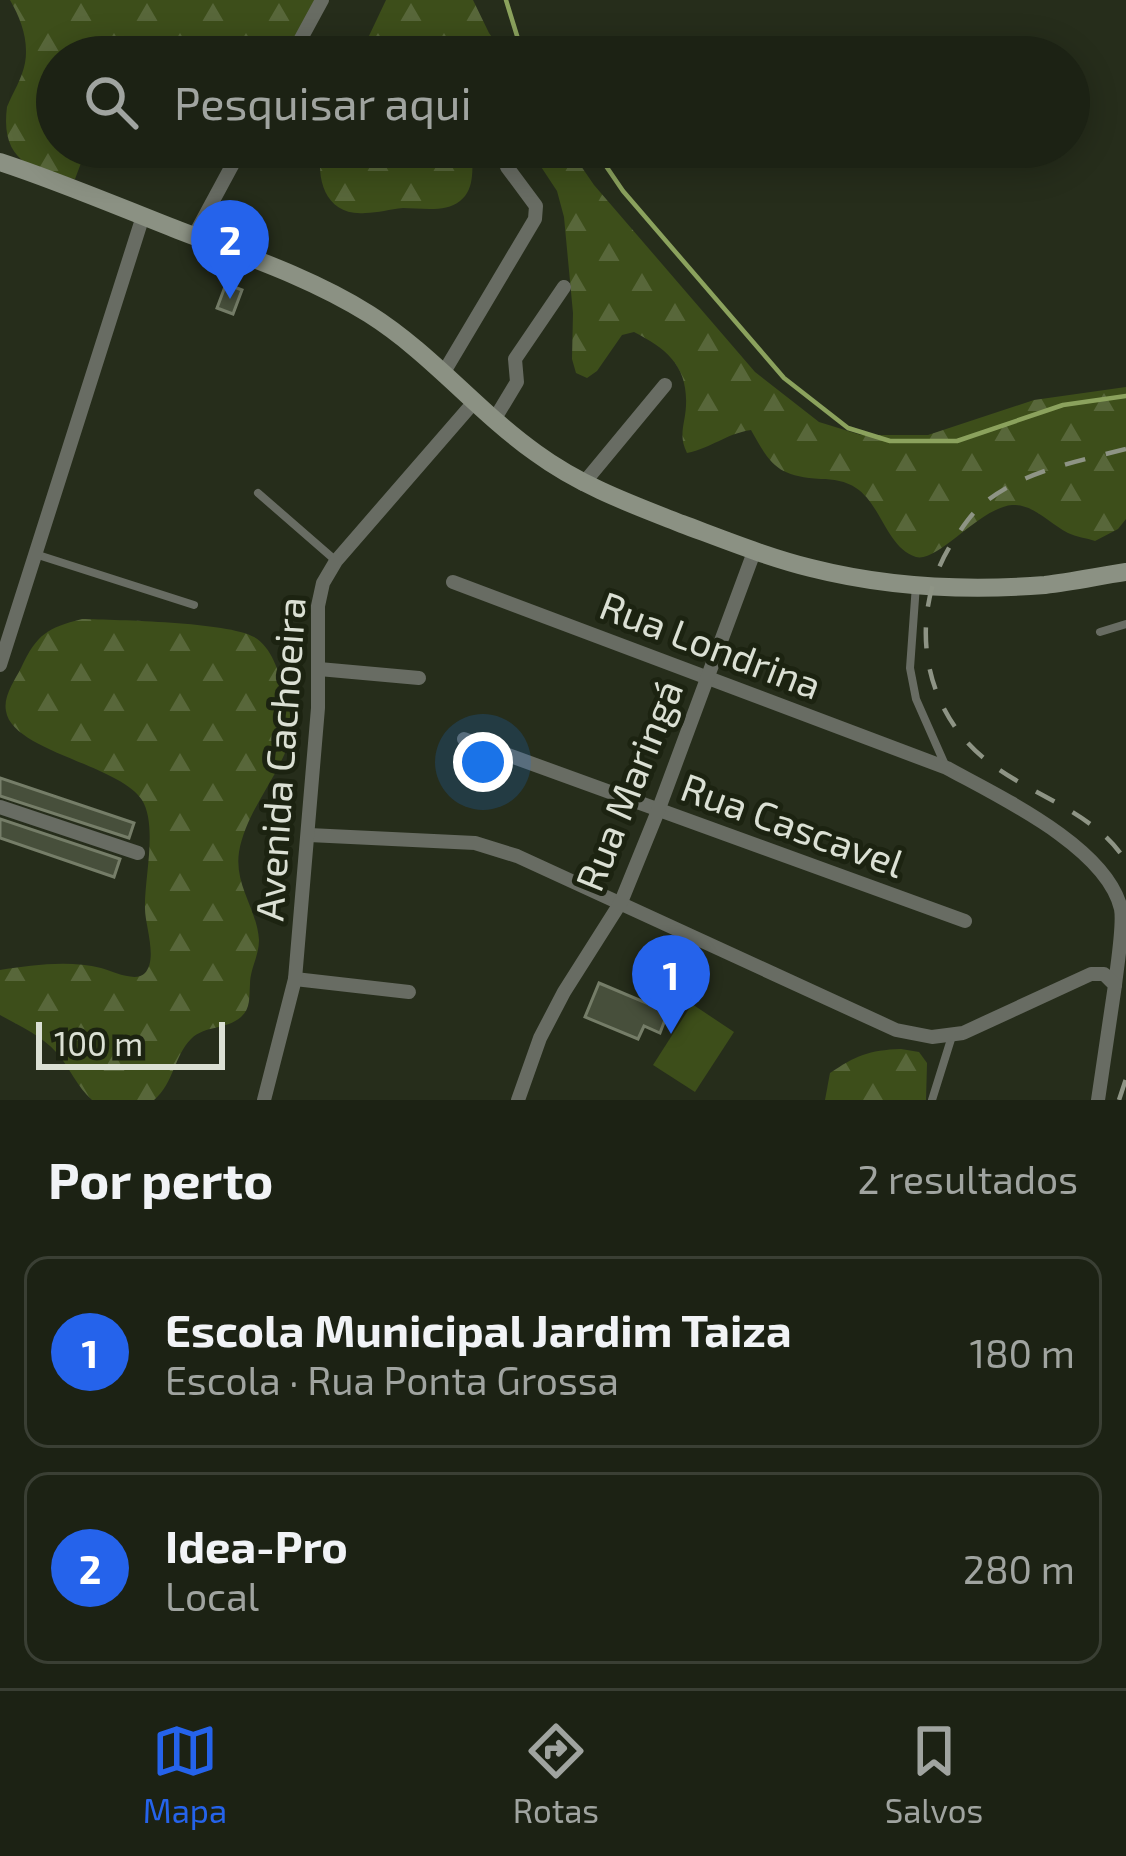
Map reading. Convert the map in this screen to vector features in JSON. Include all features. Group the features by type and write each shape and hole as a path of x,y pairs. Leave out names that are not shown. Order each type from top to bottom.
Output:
{"main road":[{"path":"0,162 311,282 370,314 534,452 583,484 754,552 855,578 916,584 1009,587 1123,571"}],"street":[{"path":"302,36 322,0"},
{"path":"194,236 231,168"},
{"path":"443,372 536,219 536,206 508,168"},
{"path":"0,665 4,640 143,216"},
{"path":"494,420 517,382 515,359 564,287"},
{"path":"583,484 664,385"},
{"name":"Avenida Cachoeira","path":"264,1100 295,979 309,835 318,607 323,583 336,561 474,401"},
{"name":"Rua Maringá","path":"518,1100 540,1038 621,902 754,552"},
{"name":"Rua Londrina","path":"453,581 946,767 1065,837 1104,874 1121,910 1098,1100"},
{"path":"319,670 418,678"},
{"name":"Rua Cascavel","path":"464,740 965,921"},
{"path":"0,807 138,853"},
{"path":"309,835 475,843 518,856 896,1030 932,1036 962,1033 1091,974 1104,974 1115,985"},
{"path":"295,979 409,992"}],"lane":[{"path":"258,493 336,561"},
{"path":"34,554 194,605"},
{"path":"916,584 910,668 916,699 946,767"},
{"path":"1100,632 1126,624"},
{"path":"932,1100 952,1034"}],"green space":[{"path":"10,0 320,0 300,36 36,36 36,168 79,168 75,179 45,172 33,167 9,140 7,107 26,55"},
{"path":"386,0 473,0 491,36 369,36"},
{"path":"320,168 472,168 465,196 447,207 370,213 341,209 332,202"},
{"path":"542,168 582,168 755,372 819,422 861,435 928,435 1034,400 1126,387 1126,519 1095,541 1068,533 1028,508 1012,505 986,515 936,552 916,557 898,545 856,488 785,472 771,461 751,430 687,453 682,435 683,380 673,360 656,345 634,332 622,335 597,371 587,378 576,373 564,217 557,191"},
{"path":"82,619 197,625 254,637 274,661 290,718 288,745 239,852 240,875 259,940 248,1006 235,1021 191,1039 154,1100 92,1100 51,1047 0,1015 0,970 76,964 136,977 149,967 145,909 149,824 142,800 112,777 27,737 6,711 10,688 38,640 52,629"},
{"path":"692,1004 734,1032 695,1092 653,1065"},
{"path":"901,1049 919,1052 927,1063 926,1100 825,1100 830,1073 863,1055"}],"building":[{"path":"226,284 242,290 233,314 217,308"},
{"path":"0,778 134,823 129,838 0,796"},
{"path":"0,819 120,859 114,877 0,838"},
{"path":"599,983 668,1012 660,1033 644,1026 638,1039 585,1017"}],"waterway":[{"path":"506,0 517,36"},
{"path":"607,168 784,378 848,428 890,441 957,441 1063,405 1126,396"}],"railway":[{"path":"1126,449 1037,474 984,503 942,562 926,621 933,682 962,736 1003,772 1079,816 1126,861"},
{"path":"1119,1100 1126,1079"}],"place":[{"name":"Idea-Pro","path":"230,299"},
{"name":"Escola Municipal Jardim Taiza","path":"671,1034"}]}
